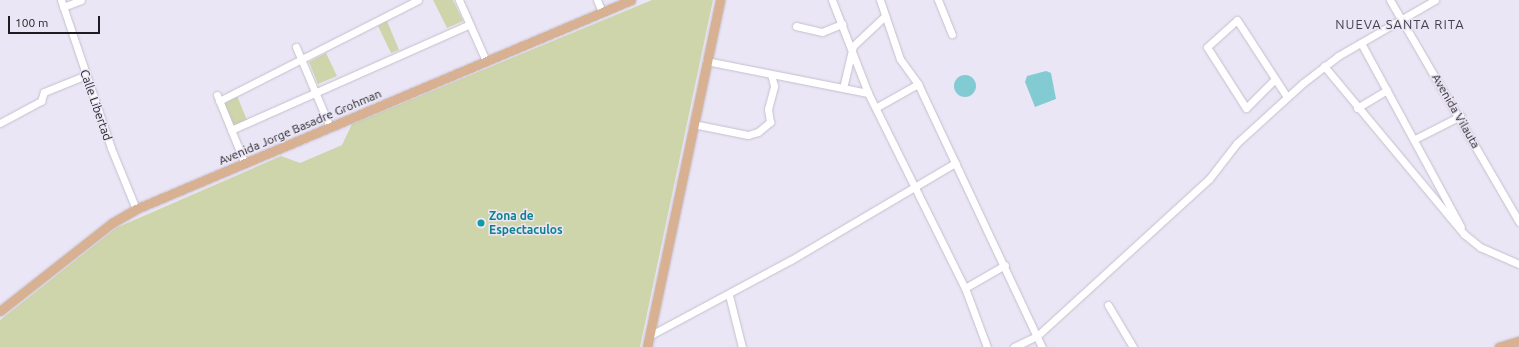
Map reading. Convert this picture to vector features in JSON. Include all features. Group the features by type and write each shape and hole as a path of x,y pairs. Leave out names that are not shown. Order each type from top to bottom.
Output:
{"main road":[{"name":"Avenida Jorge Basadre Grohman","path":"0,312 112,223 136,209 631,0"},
{"path":"647,347 720,0"},
{"path":"1498,347 1519,341"}],"street":[{"path":"62,3 81,0"},
{"path":"245,164 218,98 302,62 418,0"},
{"path":"459,0 486,61"},
{"path":"597,0 602,12"},
{"path":"832,0 868,93 877,107 965,288 987,347"},
{"path":"880,0 905,70 918,84 1005,265 1042,347"},
{"path":"938,0 952,34"},
{"name":"Avenida Vilauta","path":"1390,0 1460,116 1519,222"},
{"path":"1014,347 1037,336 1209,179 1237,143 1287,97 1324,66 1402,18 1435,0"},
{"name":"Calle Libertad","path":"62,3 86,75 136,209"},
{"path":"843,88 854,46 885,16"},
{"path":"1275,79 1246,108 1207,47 1237,20 1287,97"},
{"path":"231,130 470,24"},
{"path":"796,26 822,32 842,24"},
{"path":"1361,43 1415,139 1464,234"},
{"path":"296,47 330,127"},
{"path":"706,61 868,93"},
{"path":"1324,66 1357,108 1464,234 1480,247 1519,264"},
{"path":"693,124 748,135 758,132 770,122 768,109 774,86 771,74"},
{"path":"0,122 41,101 44,92 86,75"},
{"path":"877,107 918,84"},
{"path":"1357,108 1387,90"},
{"path":"1415,139 1460,116"},
{"path":"649,336 730,295 917,188 955,163"},
{"path":"965,288 1005,265"},
{"path":"730,295 742,347"},
{"path":"1108,305 1133,347"}],"green space":[{"path":"433,0 453,0 463,21 447,28"},
{"path":"652,0 713,0 640,347 0,347 0,320 116,228 281,156 300,163 342,145 352,124"},
{"path":"387,21 399,50 391,53 378,26"},
{"path":"326,53 337,76 318,84 309,62"},
{"path":"237,96 247,120 234,126 223,102"}],"water":[{"path":"1046,71 1051,73 1056,99 1035,107 1025,82 1027,76"},
{"path":"965,75 969,76 975,82 975,90 969,96 965,97 961,96 955,90 954,86 955,82 961,76"}],"place":[{"name":"Zona de Espectaculos","path":"481,223"}],"district":[{"name":"NUEVA SANTA RITA","path":"1400,24"}]}
